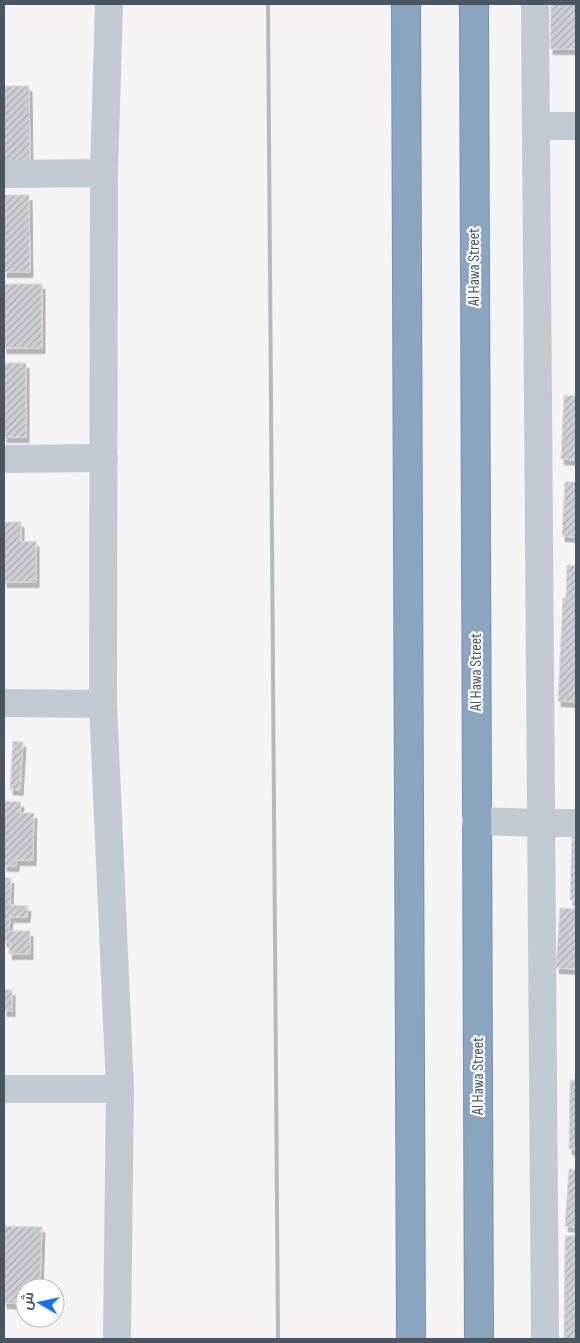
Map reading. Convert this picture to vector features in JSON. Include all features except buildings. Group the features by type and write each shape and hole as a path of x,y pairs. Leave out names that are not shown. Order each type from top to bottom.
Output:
{"highway":[{"path":"406,4 411,1339"},
{"name":"Al Hawa Street","path":"474,4 479,1339"}],"street":[{"path":"109,4 104,172 103,704 120,1089 117,1339"},
{"path":"535,4 545,1339"},
{"path":"536,126 576,126"},
{"path":"4,174 104,172"},
{"path":"4,458 104,458"},
{"path":"4,703 103,704"},
{"path":"476,821 576,822"},
{"path":"4,1089 120,1089"}],"railway":[{"path":"268,4 278,1339"}]}
